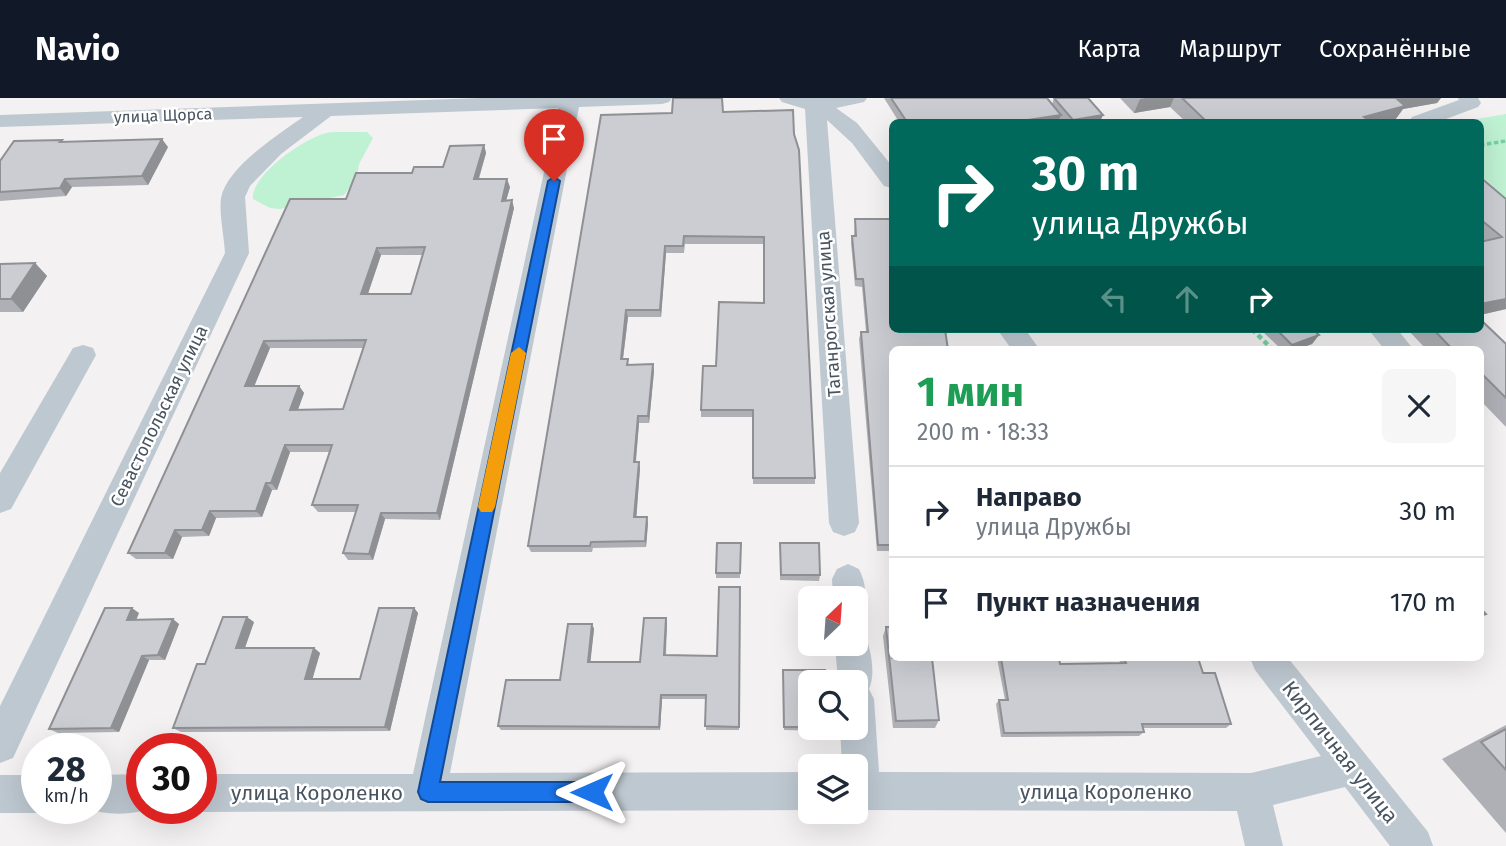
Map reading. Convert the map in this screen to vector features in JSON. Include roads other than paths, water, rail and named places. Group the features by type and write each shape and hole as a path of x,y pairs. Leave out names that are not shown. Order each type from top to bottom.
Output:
{"street":[{"name":"улица Щорса","path":"0,121 325,110 481,101 662,98"},
{"path":"789,98 815,105 845,120 889,177"},
{"path":"815,105 857,98"},
{"path":"1428,119 1471,103 1468,98"},
{"path":"428,792 570,101"},
{"name":"Таганрогская улица","path":"815,105 844,523"},
{"name":"Севастопольская улица","path":"0,745 237,253 233,197 235,191 253,168 325,110"},
{"path":"1385,333 1397,346"},
{"path":"0,500 83,355"},
{"name":"Кирпичная улица","path":"1269,661 1414,846"},
{"name":"улица Короленко","path":"868,791 1251,792 1352,767"},
{"name":"улица Короленко","path":"217,793 798,791"},
{"path":"1251,792 1264,846"},
{"path":"0,794 21,794"}]}
